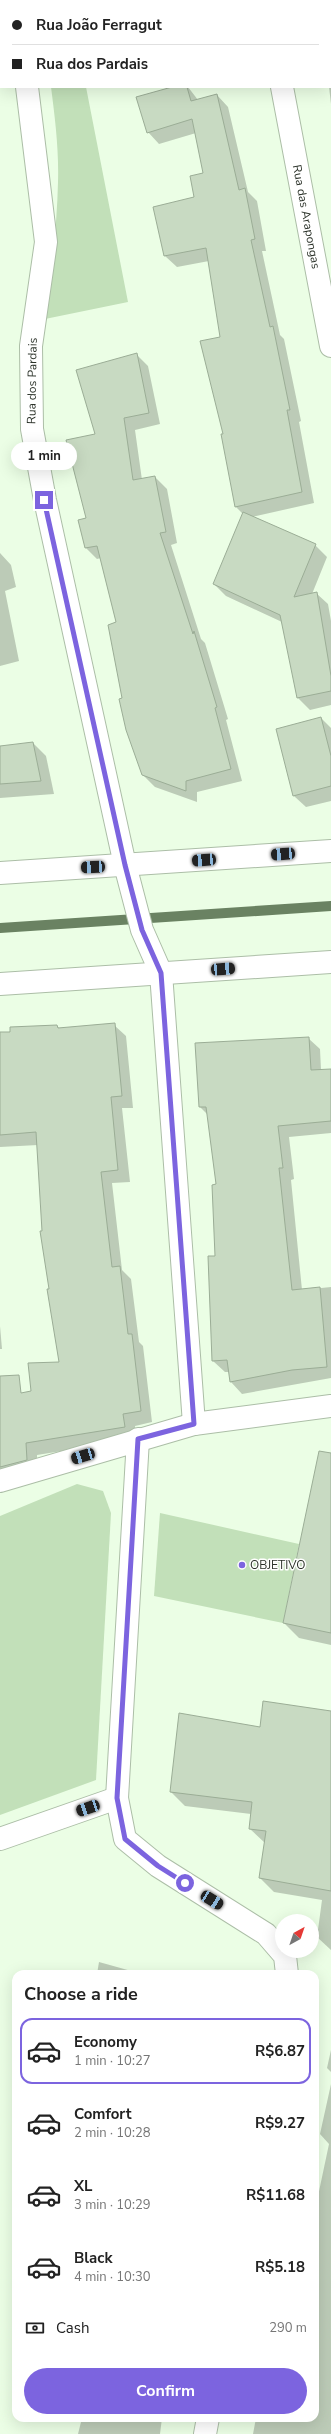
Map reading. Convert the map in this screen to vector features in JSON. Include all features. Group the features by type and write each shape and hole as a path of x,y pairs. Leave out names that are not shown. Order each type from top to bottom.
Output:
{"street":[{"name":"Rua dos Pardais","path":"27,88 46,242 31,346 32,429 44,500 125,865 142,930 161,973 194,1424"},
{"name":"Rua das Arapongas","path":"282,88 331,346"},
{"path":"0,873 331,851"},
{"path":"0,984 331,962"},
{"path":"0,1481 138,1439 194,1424 331,1406"},
{"path":"138,1439 117,1798 125,1839 158,1866 266,1934 285,1956 287,1970"},
{"path":"0,1839 117,1798"},
{"path":"205,2434 207,2422"}],"green space":[{"path":"51,88 86,88 128,302 45,319 55,233 58,182 55,122"},
{"path":"77,1484 103,1491 111,1513 96,1780 0,1815 0,1516"},
{"path":"160,1513 299,1544 283,1623 154,1596"}],"building":[{"path":"168,88 187,88 191,101 217,94 239,190 245,188 255,239 251,240 270,327 273,326 290,410 287,410 302,492 235,507 221,434 223,434 200,341 220,337 206,248 164,256 153,207 194,197 190,176 203,173 192,119 147,133 136,97"},
{"path":"137,353 149,413 124,418 133,480 155,476 166,532 160,533 193,634 194,631 217,707 215,708 231,769 186,781 186,791 142,775 126,730 119,699 122,698 108,625 116,622 97,546 85,548 78,520 86,518 66,440 95,434 76,370"},
{"path":"243,512 316,544 294,597 317,592 331,676 331,691 297,698 280,615 213,584"},
{"path":"321,717 331,756 331,786 293,796 276,729"},
{"path":"33,742 41,781 0,784 0,746"},
{"path":"115,1023 122,1096 111,1097 118,1170 101,1172 112,1267 120,1266 128,1334 132,1334 141,1411 123,1414 125,1427 26,1443 27,1460 0,1467 0,1376 19,1375 21,1393 31,1391 28,1363 59,1362 47,1289 49,1289 40,1231 42,1231 36,1132 0,1135 0,1032 10,1032 10,1027 57,1025 58,1028"},
{"path":"309,1037 311,1070 331,1069 331,1121 278,1126 283,1168 279,1168 292,1290 320,1287 327,1367 292,1370 230,1382 227,1360 212,1361 208,1256 215,1256 212,1185 216,1184 206,1107 199,1107 195,1043"},
{"path":"319,1451 331,1453 331,1633 283,1623"},
{"path":"263,1701 331,1711 331,1891 259,1878 266,1831 249,1829 252,1802 170,1792 179,1713 260,1727"}],"waterway":[{"path":"0,928 331,906"}],"place":[{"name":"OBJETIVO","path":"242,1565"}],"route":[{"path":"44,500 125,865 142,930 161,973 194,1424 138,1439 117,1798 125,1839 158,1866 185,1883"}]}
